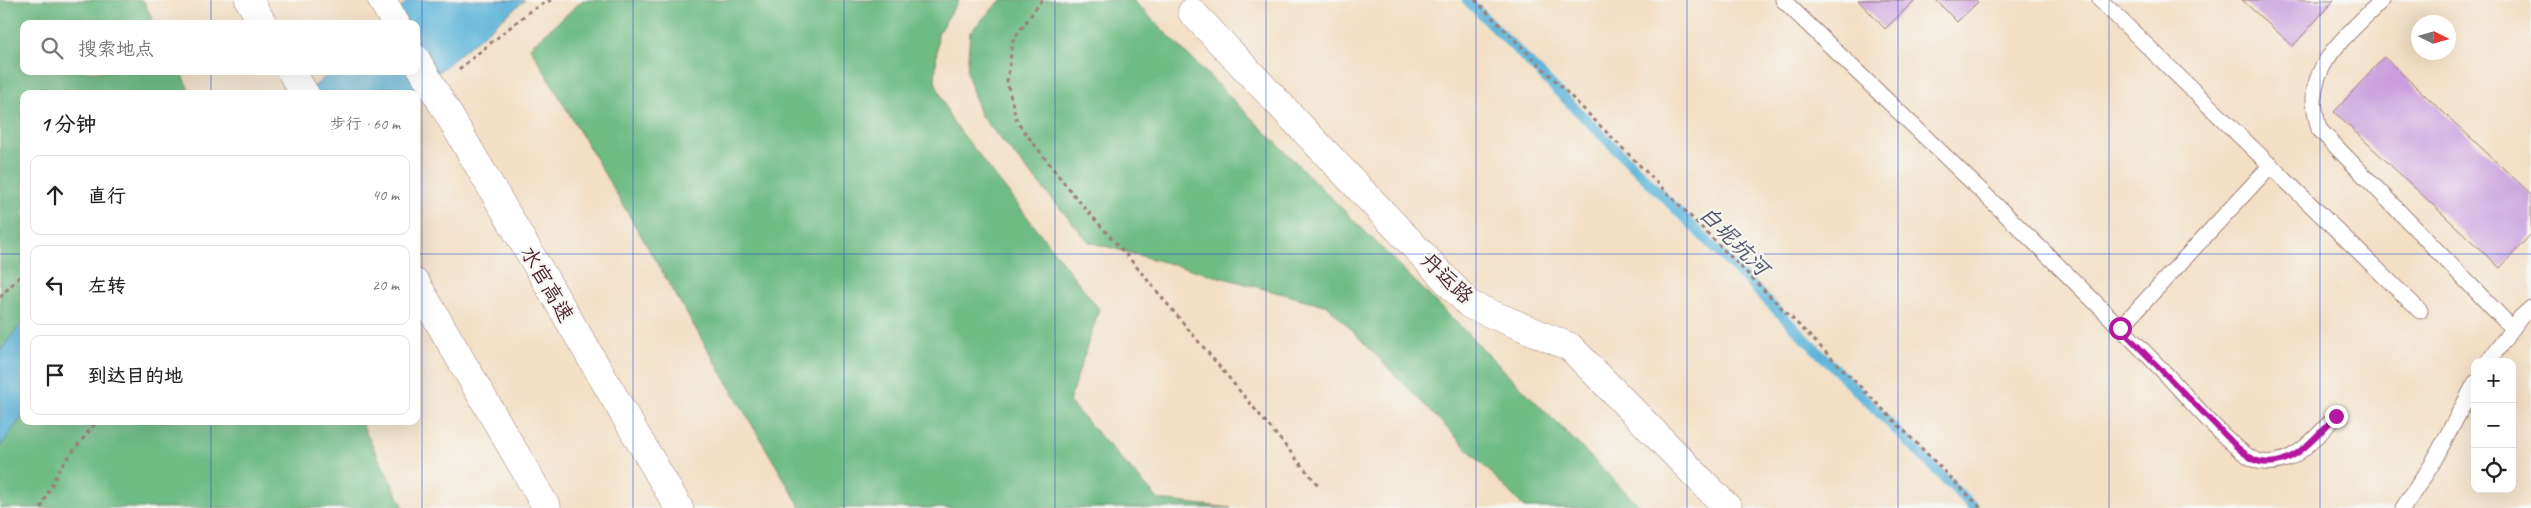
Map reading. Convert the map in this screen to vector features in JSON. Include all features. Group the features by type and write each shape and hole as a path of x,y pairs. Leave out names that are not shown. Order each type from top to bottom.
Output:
{"main road":[{"path":"249,0 261,20"},
{"path":"382,0 394,20"},
{"name":"丹运路","path":"1192,12 1470,305 1570,346 1728,508"},
{"name":"水官高速","path":"420,66 679,508"},
{"path":"293,75 303,90"},
{"path":"420,289 547,508"}],"lane":[{"path":"1783,0 2120,328 2238,448 2257,461 2278,461 2298,454 2336,416"},
{"path":"2100,0 2420,311"},
{"path":"2382,0 2334,50 2319,72 2314,99 2319,129 2512,328"},
{"path":"2120,328 2271,165"},
{"path":"2491,358 2512,328 2531,308"},
{"path":"2403,508 2432,466 2471,391"}],"path":[{"path":"454,73 530,12 550,0"},
{"path":"1042,0 1013,40 1007,82 1017,122 1072,193 1136,265 1318,485"},
{"path":"1475,0 1982,508"},
{"path":"0,297 20,276"},
{"path":"41,508 59,469 94,425"}],"green space":[{"path":"0,0 143,0 153,20 20,20 20,75 182,75 189,90 20,90 20,425 362,425 404,508 0,508"},
{"path":"583,0 959,0 938,33 935,81 950,118 1099,309 1069,402 1159,500 1231,508 801,508 530,47"},
{"path":"1001,0 1133,0 1642,508 1525,508 1328,306 1089,242 980,115 967,72 970,32"}],"water":[{"path":"409,0 525,0 417,90 310,90 327,75 420,75 420,20 387,20"},
{"path":"20,325 20,420 0,447 0,351"}],"building":[{"path":"1858,0 1913,0 1914,1 1885,29"},
{"path":"1936,0 1976,0 1978,2 1957,22"},
{"path":"2242,0 2334,0 2293,46"},
{"path":"2384,57 2531,194 2531,234 2500,268 2334,112"}],"waterway":[{"name":"白坭坑河","path":"1467,0 1974,508"}],"route":[{"path":"2120,328 2238,448 2257,461 2278,461 2298,454 2336,416"}]}
